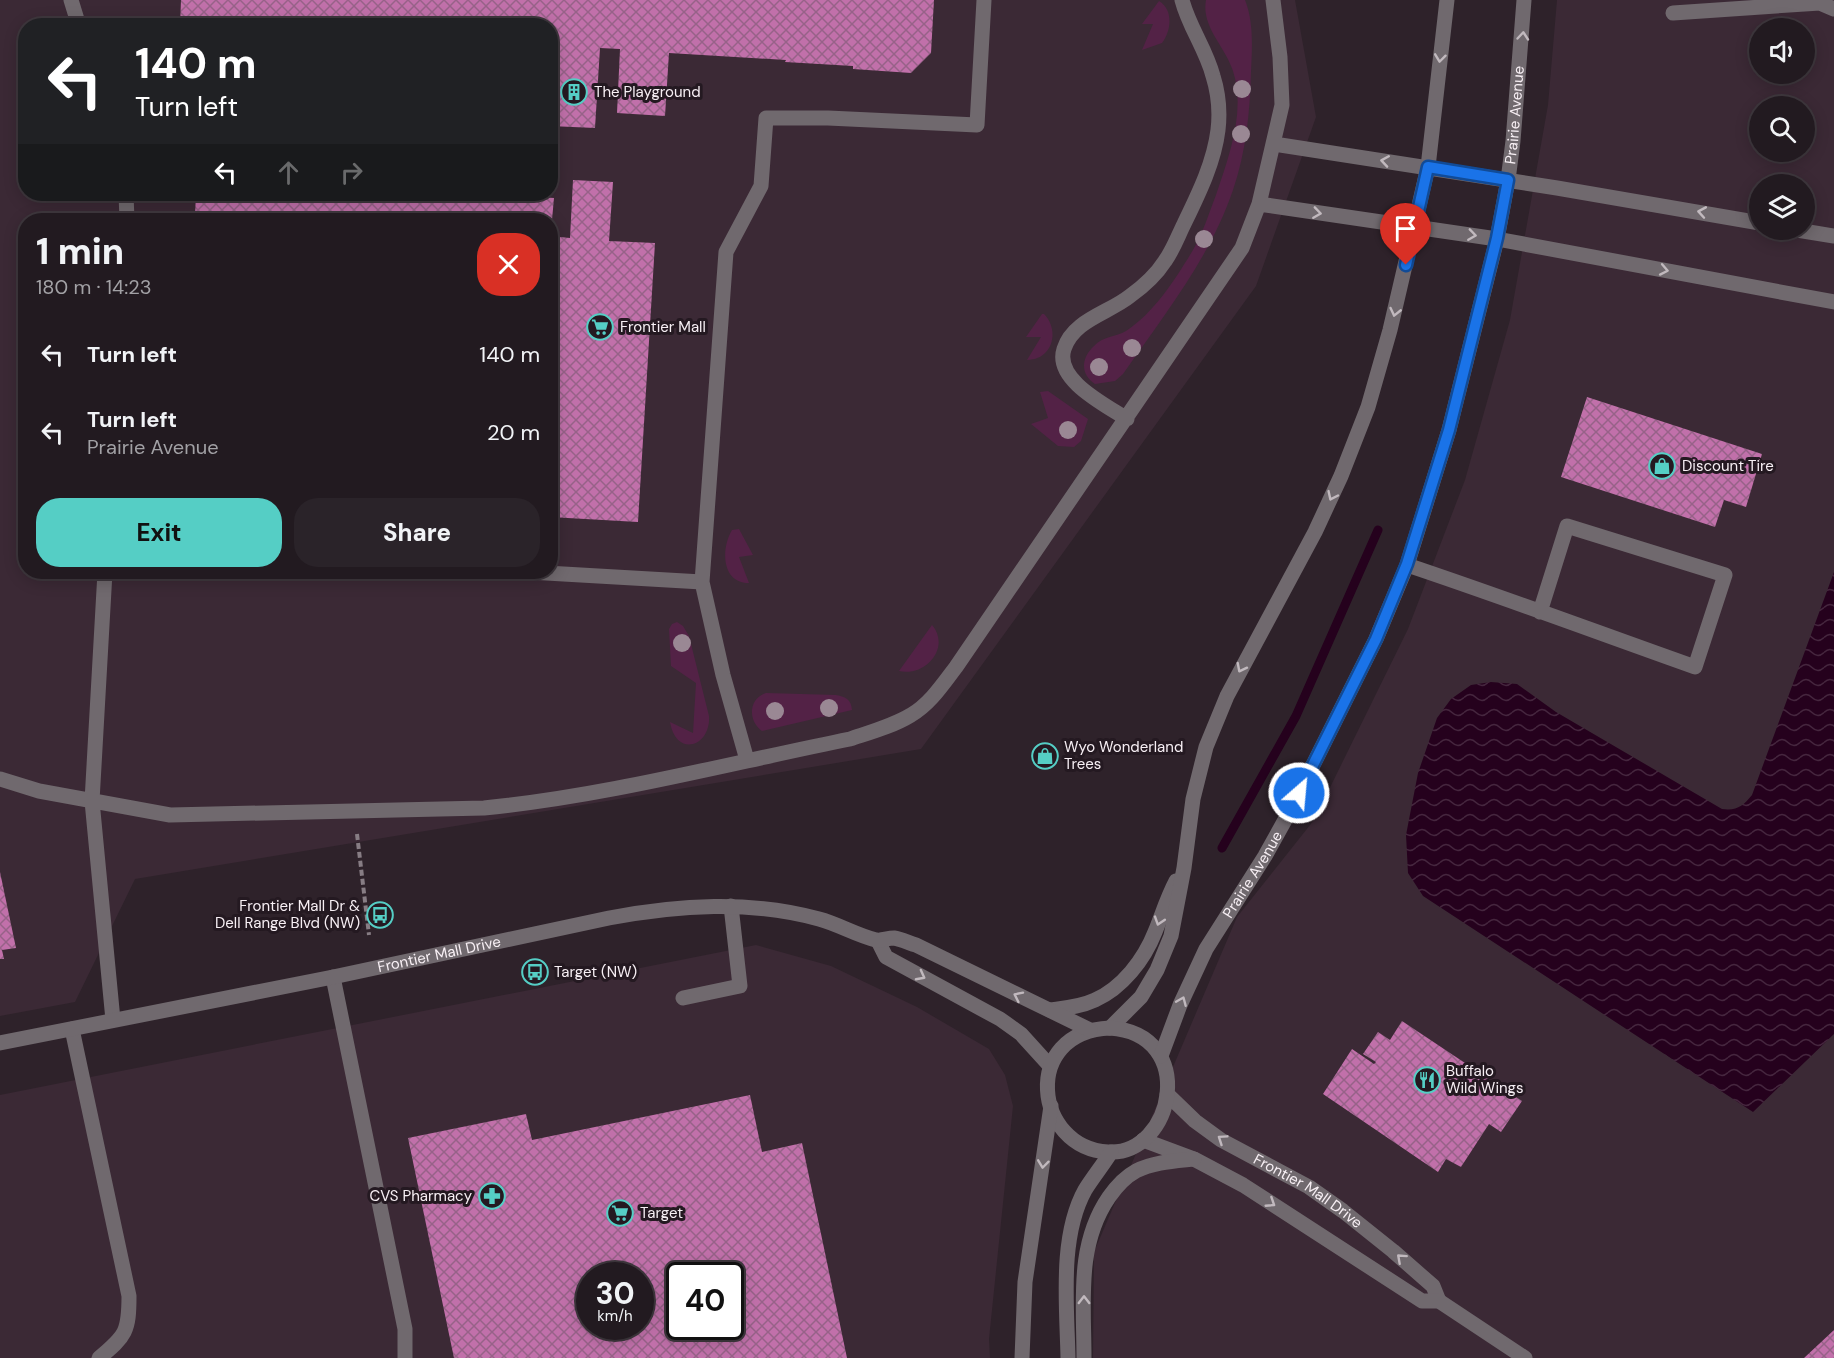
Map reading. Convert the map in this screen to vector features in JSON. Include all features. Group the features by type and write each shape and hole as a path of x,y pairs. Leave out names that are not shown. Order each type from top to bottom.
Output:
{"street":[{"path":"71,0 77,18"},
{"path":"747,760 723,675 702,582 726,252 761,186 766,118 828,118 976,125 984,0"},
{"path":"1127,419 1083,390 1067,374 1063,360 1064,349 1082,325 1118,306 1140,289 1166,260 1198,195 1214,151 1218,129 1218,106 1214,76 1186,15 1182,0"},
{"path":"0,779 39,791 170,815 484,808 530,804 593,793 850,739 885,728 913,714 933,696 956,667 1242,248 1259,204 1282,105 1280,57 1273,0"},
{"path":"1110,1028 1141,998 1157,970 1171,936 1184,868 1193,799 1206,747 1227,696 1315,532 1341,477 1368,407 1387,341 1428,167 1447,0"},
{"name":"Prairie Avenue","path":"1161,1056 1180,1005 1206,949 1290,811 1376,639 1407,564 1449,430 1497,238 1508,180 1524,0"},
{"path":"1673,13 1821,3 1834,9"},
{"path":"1274,144 1749,220"},
{"path":"1259,204 1497,238 1834,302"},
{"path":"1815,233 1834,236"},
{"path":"1407,564 1540,612 1695,667 1725,575 1567,526 1540,612"},
{"path":"558,574 702,582"},
{"path":"105,579 92,801 113,1020"},
{"path":"1048,1010 1075,1007 1094,1001 1110,992 1126,977 1150,942 1165,902 1184,868"},
{"path":"683,998 740,986 731,906"},
{"name":"Frontier Mall Drive","path":"0,1043 333,977 653,909 731,906 819,919 878,941 894,938 916,945 1090,1030"},
{"name":"Frontier Mall Drive","path":"878,941 886,957 1000,1018 1021,1034 1050,1066"},
{"path":"333,977 403,1320 405,1358"},
{"path":"1110,1028 1131,1030 1152,1043 1161,1056 1166,1068 1167,1094 1161,1118 1143,1140 1129,1148 1111,1152 1086,1147 1073,1140 1060,1126 1047,1090 1050,1066 1063,1045 1079,1034 1090,1030 1110,1028"},
{"path":"72,1029 129,1296 129,1321 120,1340 99,1358"},
{"name":"Frontier Mall Drive","path":"1167,1094 1195,1121 1221,1140 1309,1187 1343,1211 1433,1286 1438,1301"},
{"path":"1022,1358 1024,1282 1051,1106"},
{"name":"Frontier Mall Drive","path":"1143,1140 1194,1159 1244,1185 1422,1300 1438,1301 1525,1358"},
{"path":"1068,1358 1067,1283 1070,1232 1084,1192 1111,1152"},
{"path":"1084,1358 1086,1247 1101,1209 1116,1187 1135,1171 1155,1164 1194,1159"}],"path":[{"path":"355,812 369,934"}],"shaded area":[{"name":"Frontier Mall","path":"0,0 1295,0 1316,117 1256,286 921,749 135,879 75,1002 0,1016"},
{"path":"1206,0 1245,0 1250,17 1252,45 1250,102 1244,147 1233,190 1212,239 1170,308 1123,374 1115,381 1095,384 1085,371 1087,356 1105,338 1122,333 1137,323 1172,283 1200,237 1231,149 1237,118 1237,86 1229,62 1210,28 1205,10"},
{"path":"1557,0 1834,0 1834,1358 1093,1358 1094,1252 1237,917 1314,820 1408,629 1465,480 1510,320 1548,105"},
{"path":"1159,1 1169,15 1167,33 1162,43 1142,50 1153,24 1142,24"},
{"path":"1042,314 1052,328 1051,343 1043,355 1027,360 1041,337 1026,337"},
{"path":"1048,391 1088,419 1081,441 1074,447 1058,446 1031,424 1048,418 1040,392"},
{"path":"739,529 753,555 739,557 749,583 733,577 726,563 728,537 732,530"},
{"path":"677,622 683,626 689,636 709,716 705,735 692,744 679,741 673,733 670,722 693,733 696,683 671,666 669,629"},
{"path":"932,625 939,642 933,659 918,669 909,672 899,671"},
{"path":"766,693 836,695 847,699 852,710 762,731 754,722 752,710 756,700"},
{"path":"756,945 831,966 917,1007 989,1049 1005,1075 1013,1106 989,1339 990,1358 0,1358 0,1095"}],"water":[{"path":"1834,572 1834,1034 1753,1112 1423,896 1408,873 1406,835 1418,773 1437,718 1451,699 1471,685 1491,682 1517,684 1556,712 1722,809 1739,807 1752,795"}],"building":[{"path":"181,0 934,0 931,53 911,73 853,69 853,66 785,62 786,60 669,53 665,116 617,113 620,49 600,48 595,128 558,126 558,18 180,18"},
{"name":"Frontier Mall","path":"573,180 613,182 609,241 655,243 638,522 558,517 558,237 570,238"},
{"path":"196,201 554,201 553,213 195,213"},
{"name":"Discount Tire","path":"1587,397 1762,454 1746,507 1724,500 1715,527 1561,477"},
{"path":"0,872 16,948 2,950 4,959 0,959"},
{"name":"Buffalo Wild Wings","path":"1402,1021 1522,1101 1501,1132 1489,1124 1461,1167 1446,1159 1438,1172 1323,1094 1352,1049 1374,1064 1376,1062 1363,1054 1378,1032 1390,1040"},
{"name":"Target","path":"750,1095 762,1152 802,1143 847,1358 454,1358 408,1138 526,1114 532,1140"},
{"path":"1834,1330 1834,1358 1804,1358"}],"waterway":[{"path":"1222,848 1296,716 1378,530"}],"place":[{"name":"The Playground","path":"574,92"},
{"name":"Frontier Mall","path":"600,327"},
{"name":"Discount Tire","path":"1662,466"},
{"name":"Wyo Wonderland Trees","path":"1045,756"},
{"name":"Frontier Mall Dr & Dell Range Blvd (NW)","path":"380,915"},
{"name":"Target (NW)","path":"535,972"},
{"name":"Buffalo Wild Wings","path":"1427,1080"},
{"name":"CVS Pharmacy","path":"492,1196"},
{"name":"Target","path":"620,1213"}],"route":[{"path":"1299,793 1376,639 1407,564 1449,430 1497,238 1508,180 1428,167 1406,265"}]}
